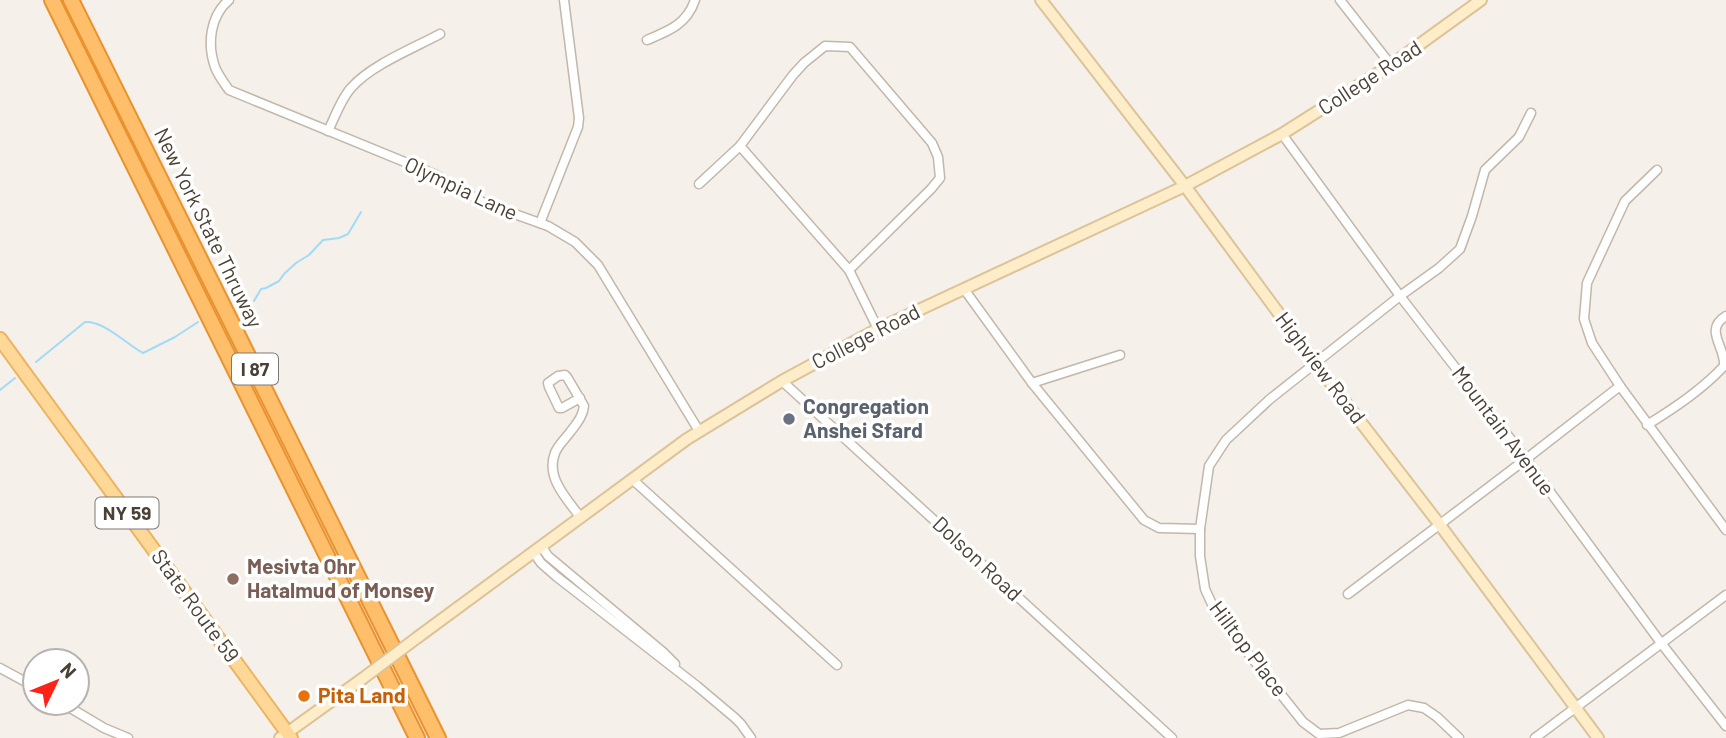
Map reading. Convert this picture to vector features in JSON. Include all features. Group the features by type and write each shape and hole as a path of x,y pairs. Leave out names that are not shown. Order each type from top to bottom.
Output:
{"highway":[{"name":"New York State Thruway","path":"52,0 417,738"},
{"name":"New York State Thruway","path":"71,0 438,738"}],"main road":[{"name":"State Route 59","path":"0,339 286,736"}],"street":[{"name":"Olympia Lane","path":"229,0 217,15 210,37 214,66 229,90 434,174 484,203 540,223 575,242 598,265 699,431"},
{"path":"540,223 578,127 579,118 564,0"},
{"path":"647,40 677,26 686,18 695,0"},
{"name":"Highview Road","path":"1041,0 1185,186 1598,738"},
{"path":"1340,0 1391,65"},
{"name":"College Road","path":"286,736 699,431 782,381 878,329 1185,186 1282,134 1391,65 1478,1"},
{"path":"328,131 350,89 360,80 388,61 440,34"},
{"path":"699,184 740,146 804,63 825,46 850,47 932,143 938,157 940,178 849,270"},
{"name":"Hilltop Place","path":"1459,738 1424,708 1408,705 1339,733 1319,734 1303,722 1216,613 1205,589 1200,556 1200,529 1209,466 1226,440 1270,399 1460,249 1485,170 1519,137 1531,113"},
{"name":"Mountain Avenue","path":"1282,134 1400,296 1726,726"},
{"path":"740,146 849,270 878,329"},
{"path":"1657,170 1625,201 1587,283 1584,319 1592,343 1620,386 1726,530"},
{"path":"964,289 1032,383 1144,520 1159,528 1200,529"},
{"path":"1647,425 1714,379 1725,365 1716,328 1720,319 1726,316"},
{"path":"1032,383 1120,355"},
{"path":"580,398 559,408 548,383 565,374 580,398 584,407 583,414 556,450 553,466 559,487 581,518"},
{"name":"Dolson Road","path":"782,381 1172,738"},
{"path":"1348,594 1620,386"},
{"path":"632,479 837,664"},
{"path":"538,550 541,563 697,686 741,724 751,738"},
{"path":"1535,738 1726,595"},
{"path":"0,668 21,679"},
{"path":"86,717 128,738"}],"waterway":[{"path":"254,301 261,289 279,281 323,240 348,234 361,212"},
{"path":"36,362 85,322 108,329 143,353 198,322"},
{"path":"0,390 15,378"}],"place":[{"name":"Congregation Anshei Sfard","path":"789,419"},
{"name":"Mesivta Ohr Hatalmud of Monsey","path":"233,579"},
{"name":"Pita Land","path":"304,696"}]}
